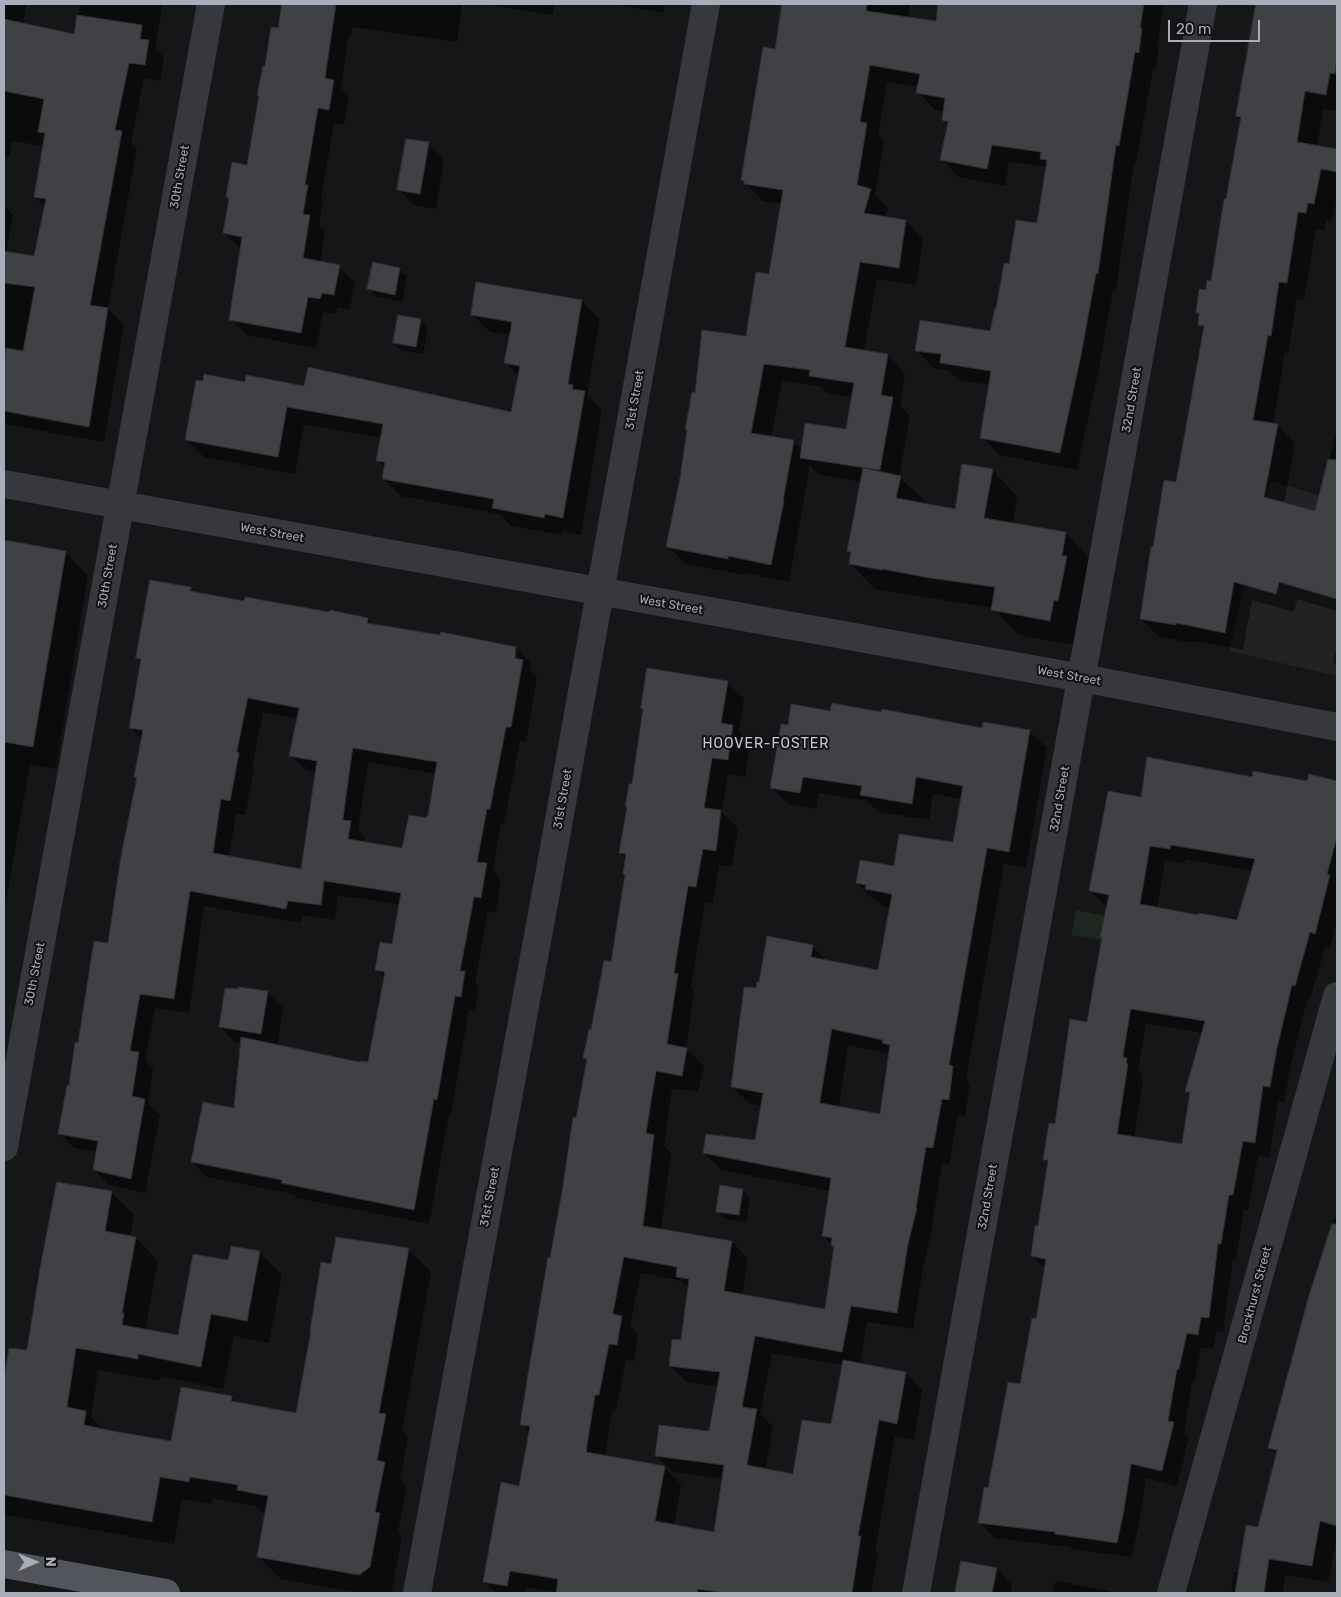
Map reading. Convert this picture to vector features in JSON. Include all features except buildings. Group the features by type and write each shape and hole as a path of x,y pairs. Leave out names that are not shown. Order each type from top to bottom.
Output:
{"main road":[{"path":"4,1564 166,1593"}],"street":[{"name":"30th Street","path":"4,1148 211,4"},
{"name":"31st Street","path":"417,1593 706,4"},
{"name":"32nd Street","path":"916,1593 1203,4"},
{"name":"West Street","path":"4,484 1082,678 1337,727"},
{"name":"Brockhurst Street","path":"1171,1593 1337,996"}],"shaded area":[{"path":"1270,481 1337,500 1337,676 1229,651"},
{"path":"1076,910 1105,916 1143,945 1143,947 1071,935"}],"district":[{"name":"HOOVER-FOSTER","path":"766,744"}]}
